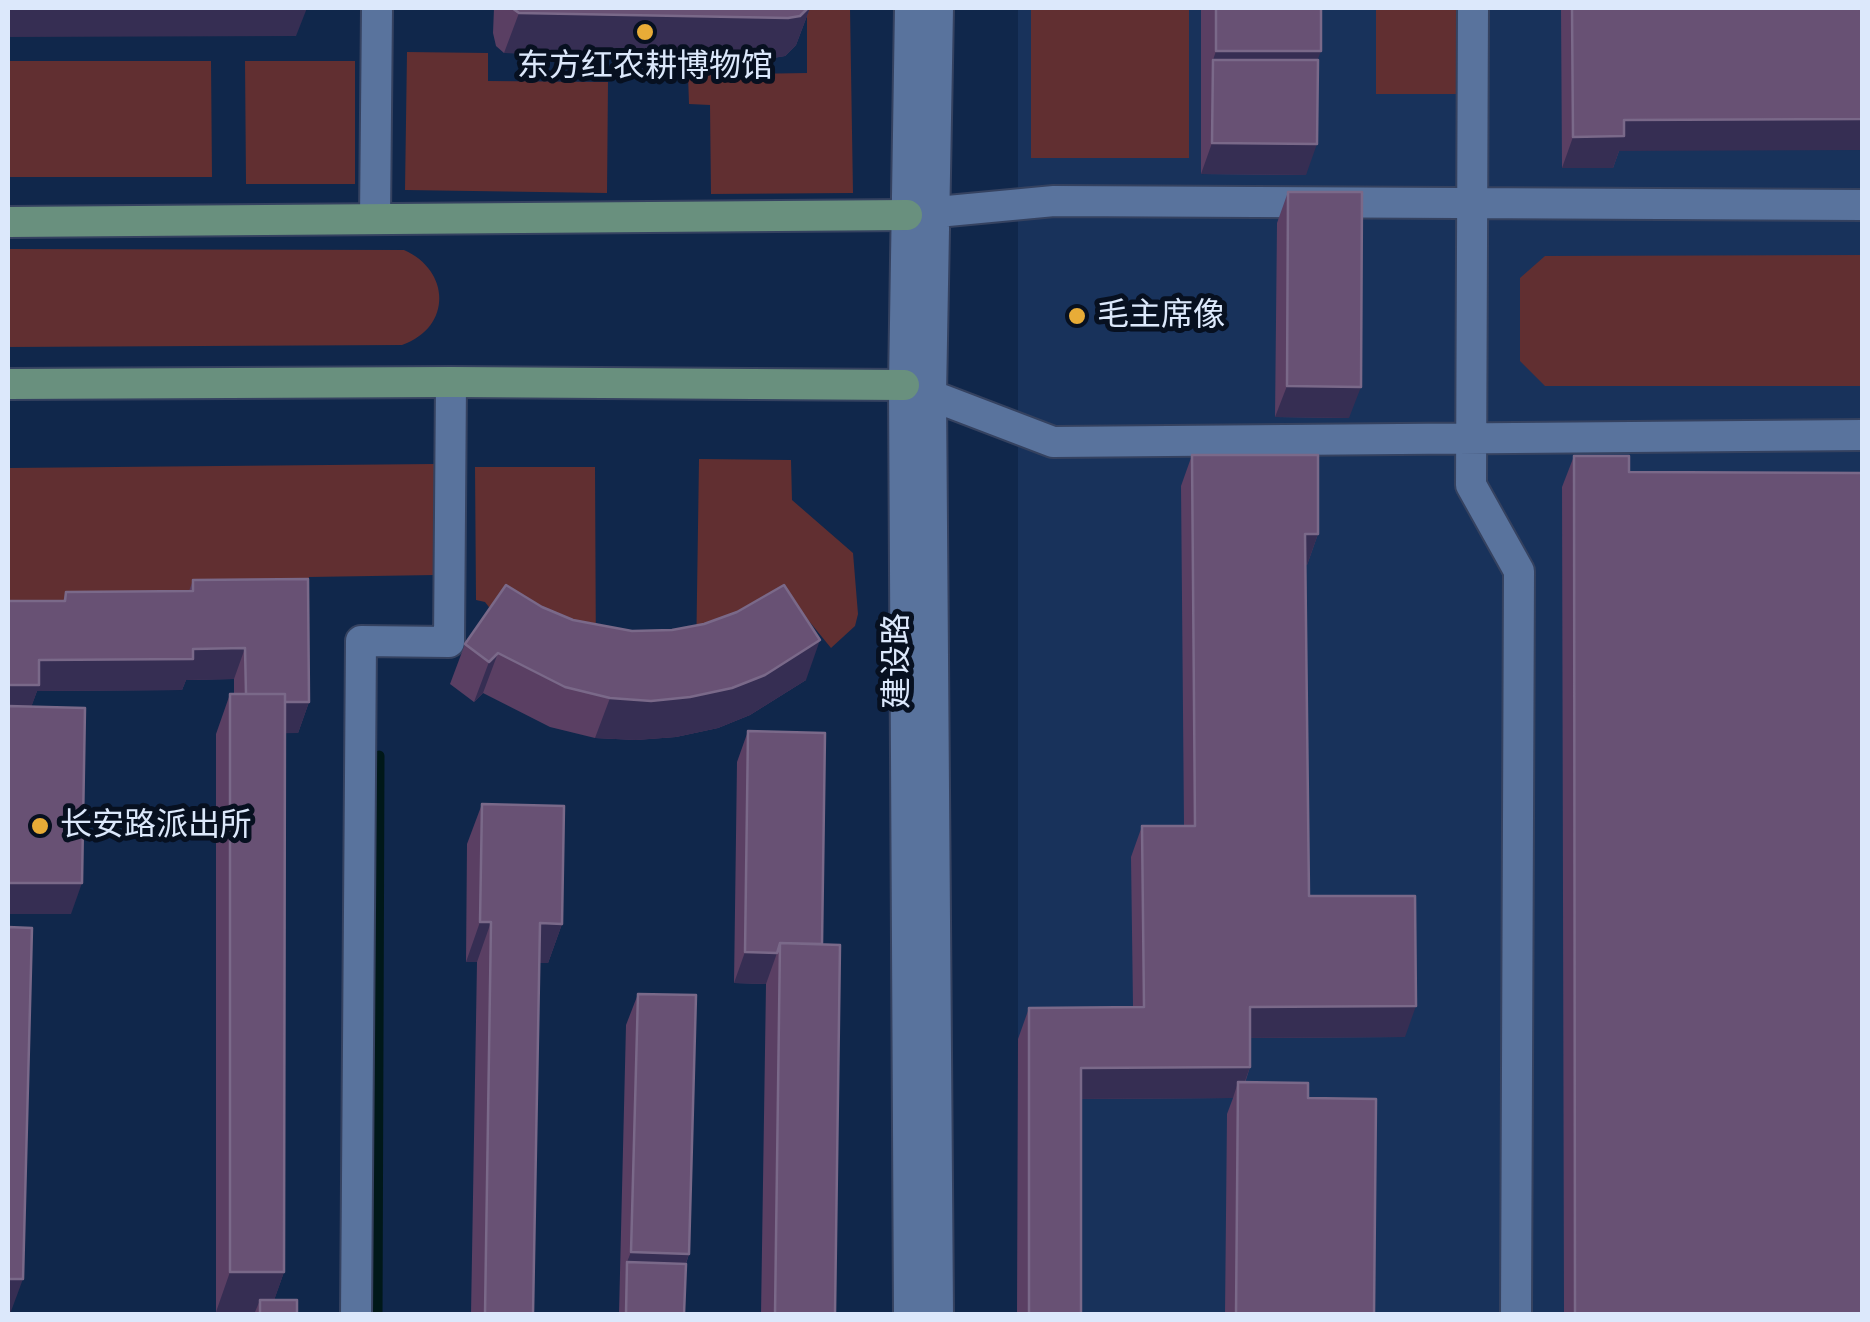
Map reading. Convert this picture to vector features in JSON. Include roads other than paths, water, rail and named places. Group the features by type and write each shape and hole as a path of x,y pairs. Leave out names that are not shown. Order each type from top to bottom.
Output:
{"main road":[{"path":"8,222 922,214"},
{"path":"8,384 450,382 918,390"}],"street":[{"path":"374,218 376,8"},
{"name":"建设路","path":"910,8 922,214"},
{"name":"建设路","path":"909,1314 918,390 922,214 938,8"},
{"path":"1473,8 1471,486 1519,570 1516,1314"},
{"path":"922,214 1054,201 1862,205"},
{"path":"356,1314 360,642 449,642 450,382"},
{"path":"918,390 1052,442 1862,436"},
{"name":"建设路","path":"918,390 938,1314"}],"waterway":[{"path":"377,1314 379,756"}],"place":[{"name":"东方红农耕博物馆","path":"645,32"},
{"name":"毛主席像","path":"1077,316"},
{"name":"长安路派出所","path":"40,826"}]}
